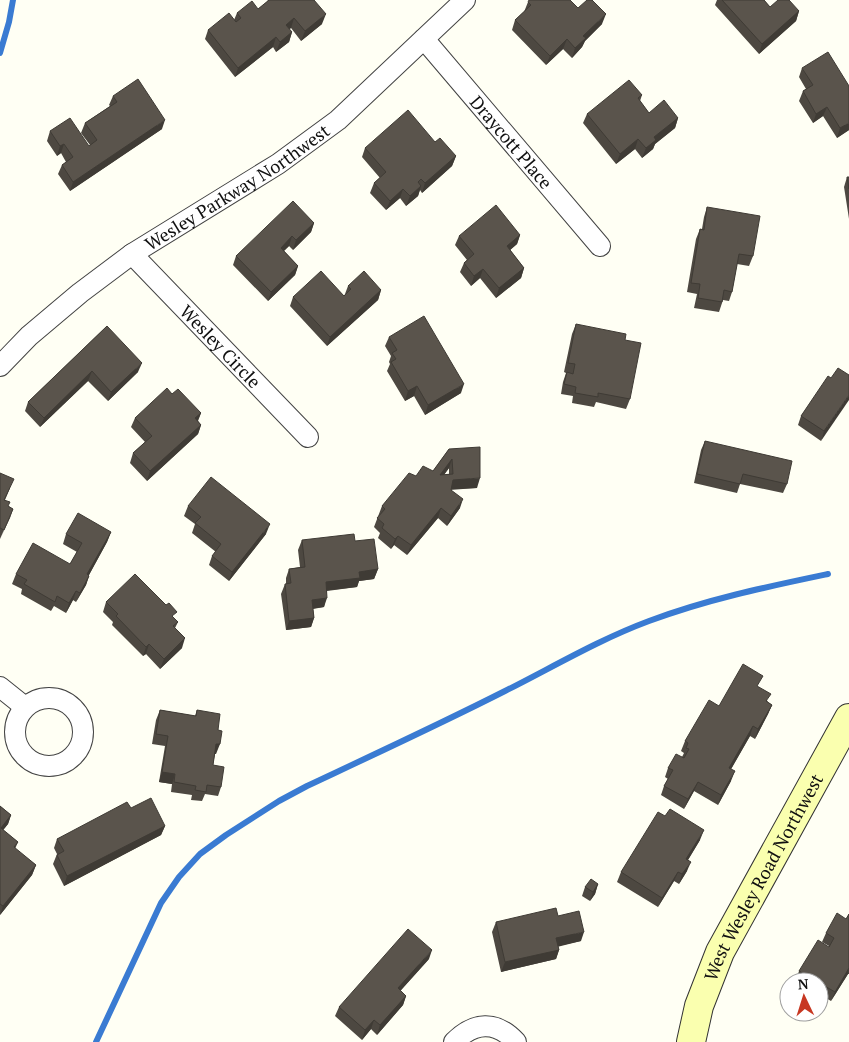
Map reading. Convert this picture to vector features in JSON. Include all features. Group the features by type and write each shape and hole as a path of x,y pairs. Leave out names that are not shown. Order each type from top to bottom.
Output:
{"street":[{"name":"Wesley Parkway Northwest","path":"0,366 29,336 80,292 132,254 278,164 338,120 465,0"},
{"name":"Draycott Place","path":"424,38 600,246"},
{"name":"Wesley Circle","path":"132,254 308,437"},
{"path":"0,687 25,707"},
{"name":"West Wesley Road Northwest","path":"691,1042 699,1006 720,952 849,718"},
{"path":"454,1042 461,1034 472,1028 484,1026 496,1028 507,1033 516,1042"}],"building":[{"path":"269,0 314,0 326,14 305,31 294,18 286,25 292,32 280,42 276,37 238,68 208,30 229,13 236,22 241,18 237,13 252,1 258,9"},
{"path":"529,0 570,0 578,8 587,0 592,0 606,14 583,36 586,38 575,48 567,39 550,56 515,20 531,5 528,2"},
{"path":"722,0 764,0 770,7 778,0 789,0 799,11 762,44"},
{"path":"828,52 849,86 849,123 840,128 827,107 816,114 803,91 813,85 802,68"},
{"path":"138,79 165,120 73,182 62,165 73,157 64,144 60,146 50,131 70,118 89,146 97,140 85,123 117,102 113,96"},
{"path":"629,80 642,95 638,98 649,113 664,100 678,118 654,137 656,140 646,148 638,139 620,154 587,114"},
{"path":"408,110 435,142 440,138 456,156 425,183 421,179 418,182 421,186 410,196 403,189 390,201 374,183 386,172 365,148"},
{"path":"293,201 314,223 296,240 292,236 281,248 298,266 271,292 236,256"},
{"path":"496,205 520,235 507,246 524,268 499,288 483,269 474,276 464,263 474,254 459,236"},
{"path":"707,207 760,216 753,256 739,254 732,292 724,290 722,302 698,298 700,284 691,283 700,229 704,230"},
{"path":"321,271 344,296 351,289 348,286 364,271 381,290 330,337 293,297"},
{"path":"424,316 464,384 428,405 417,386 408,391 391,362 396,359 392,353 397,350 389,337"},
{"path":"576,324 626,334 625,340 641,343 630,399 598,393 598,397 575,393 576,387 564,384 567,372 573,374 575,364 568,363"},
{"path":"107,326 142,363 111,392 92,371 44,418 28,402"},
{"path":"838,368 849,375 849,395 824,431 801,416 828,376 831,378"},
{"path":"167,388 172,394 178,389 201,413 195,418 201,425 150,471 133,453 152,436 135,418"},
{"path":"705,441 792,461 787,484 743,474 740,484 697,474"},
{"path":"480,447 480,478 453,480 451,490 463,499 451,516 441,508 411,545 398,536 395,539 382,528 384,524 377,518 385,509 382,506 409,473 416,476 423,466 433,471 449,449","holes":["452,459 453,474 440,475"]},
{"path":"0,473 14,479 4,500 10,502 8,506 13,509 4,530 0,528"},
{"path":"211,477 270,524 232,572 212,556 221,544 195,523 201,517 188,506"},
{"path":"78,513 111,532 87,574 89,576 80,593 76,591 69,603 57,596 55,602 24,584 27,580 16,574 33,543 70,564 82,543 66,534"},
{"path":"354,534 355,541 374,539 378,569 359,572 360,578 326,582 327,598 312,600 314,618 289,621 285,584 291,583 289,569 305,567 302,540"},
{"path":"135,574 166,605 169,603 177,612 172,616 178,622 173,626 185,638 164,659 149,644 146,647 116,616 118,614 106,602"},
{"path":"743,664 763,676 757,686 771,694 766,701 772,705 758,729 753,726 729,768 735,771 721,795 698,782 688,799 664,786 673,770 668,768 676,754 684,758 689,749 686,748 688,743 685,741 709,700 719,706"},
{"path":"160,710 196,716 197,710 220,714 218,730 222,731 220,744 216,744 213,765 224,767 221,787 207,785 206,792 195,790 196,786 174,782 175,774 162,772 168,736 156,734"},
{"path":"151,798 165,826 67,876 57,855 64,851 57,839 127,802 131,808"},
{"path":"0,806 11,815 1,828 18,842 14,847 36,865 3,906 0,904"},
{"path":"670,809 704,830 686,859 691,862 682,874 678,872 662,898 621,872 658,812 665,816"},
{"path":"591,879 598,884 593,892 585,887"},
{"path":"556,908 558,916 579,911 584,932 556,938 559,950 505,962 496,922"},
{"path":"837,913 846,919 849,914 849,968 835,992 829,988 829,972 799,971 818,940 829,947 834,938 826,933"},
{"path":"408,929 432,950 398,988 406,996 380,1025 374,1020 365,1030 339,1007"}],"waterway":[{"path":"0,53 13,0"},
{"path":"96,1042 161,903 179,877 200,854 279,801 630,628 715,600 828,574"}]}
